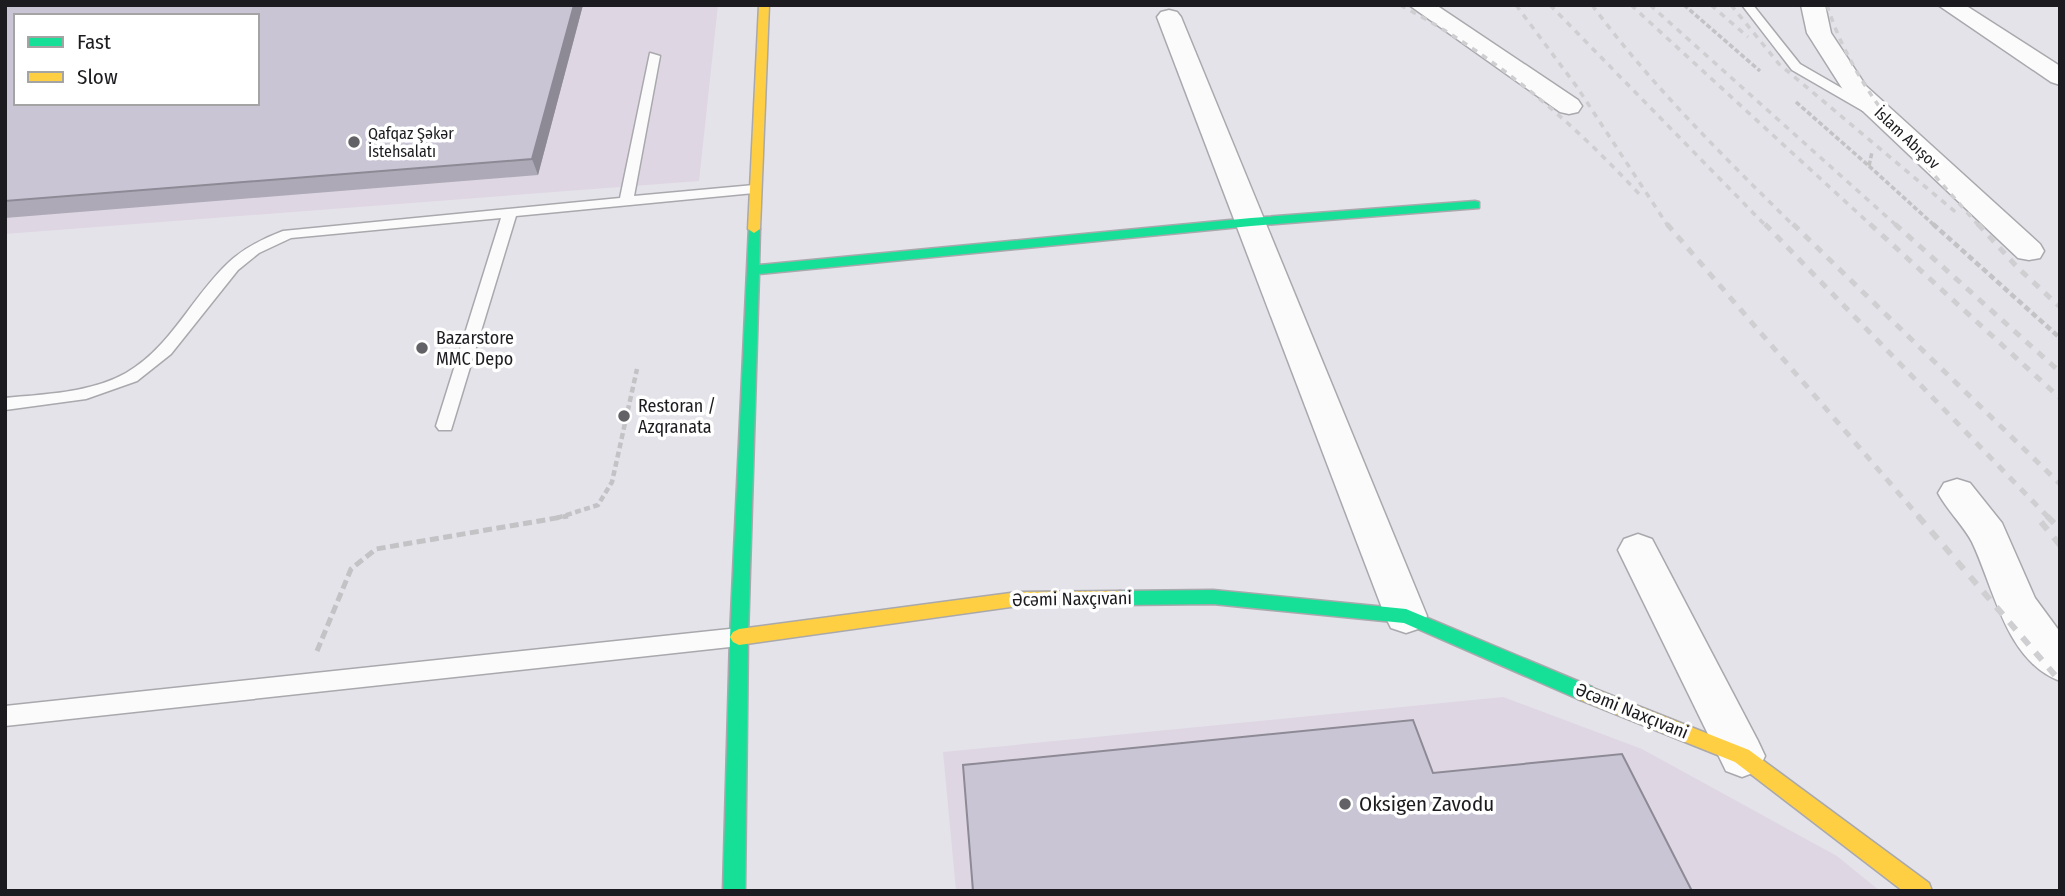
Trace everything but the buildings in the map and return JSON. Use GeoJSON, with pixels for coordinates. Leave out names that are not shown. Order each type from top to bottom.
{"type":"FeatureCollection","features":[{"type":"Feature","properties":{"kind":"street"},"geometry":{"type":"LineString","coordinates":[[734,891],[739,637],[755,270],[754,189],[764,5]]}},
{"type":"Feature","properties":{"kind":"street"},"geometry":{"type":"LineString","coordinates":[[1420,5],[1569,106]]}},
{"type":"Feature","properties":{"kind":"street","name":"İslam Abışov"},"geometry":{"type":"LineString","coordinates":[[1813,5],[1819,33],[1856,92],[2029,251]]}},
{"type":"Feature","properties":{"kind":"street"},"geometry":{"type":"LineString","coordinates":[[1949,5],[2060,77]]}},
{"type":"Feature","properties":{"kind":"street"},"geometry":{"type":"LineString","coordinates":[[1169,18],[1406,616]]}},
{"type":"Feature","properties":{"kind":"street"},"geometry":{"type":"LineString","coordinates":[[755,270],[1251,222],[1475,205]]}},
{"type":"Feature","properties":{"kind":"street"},"geometry":{"type":"LineString","coordinates":[[1957,493],[1988,534],[2018,606],[2036,636],[2060,662]]}},
{"type":"Feature","properties":{"kind":"street","name":"Əcəmi Naxçıvani"},"geometry":{"type":"LineString","coordinates":[[1639,550],[1742,756]]}},
{"type":"Feature","properties":{"kind":"street","name":"Əcəmi Naxçıvani"},"geometry":{"type":"LineString","coordinates":[[739,637],[1018,599],[1213,597],[1406,616],[1621,708],[1742,756],[1921,891]]}},
{"type":"Feature","properties":{"kind":"lane"},"geometry":{"type":"LineString","coordinates":[[1747,5],[1796,67],[1885,118]]}},
{"type":"Feature","properties":{"kind":"lane"},"geometry":{"type":"LineString","coordinates":[[626,201],[654,57]]}},
{"type":"Feature","properties":{"kind":"lane"},"geometry":{"type":"LineString","coordinates":[[5,404],[76,396],[105,389],[131,377],[171,346],[233,266],[249,253],[277,238],[307,231],[754,189]]}},
{"type":"Feature","properties":{"kind":"lane"},"geometry":{"type":"LineString","coordinates":[[445,426],[510,212]]}},
{"type":"Feature","properties":{"kind":"lane"},"geometry":{"type":"LineString","coordinates":[[5,716],[739,637]]}},
{"type":"Feature","properties":{"kind":"path"},"geometry":{"type":"LineString","coordinates":[[1869,166],[2060,338]]}},
{"type":"Feature","properties":{"kind":"path"},"geometry":{"type":"LineString","coordinates":[[304,684],[351,569],[376,549],[573,515],[598,505],[612,482],[637,369]]}},
{"type":"Feature","properties":{"kind":"shaded area","name":"Qafqaz Şəkər İstehsalatı"},"geometry":{"type":"Polygon","coordinates":[[[5,5],[718,5],[699,181],[5,234],[5,5]]]}},
{"type":"Feature","properties":{"kind":"shaded area","name":"Oksigen Zavodu"},"geometry":{"type":"Polygon","coordinates":[[[1503,697],[1642,749],[1837,856],[1880,891],[956,891],[943,752],[1503,697]]]}},
{"type":"Feature","properties":{"kind":"railway"},"geometry":{"type":"LineString","coordinates":[[1400,5],[1467,45],[1529,90],[1586,141],[1641,196]]}},
{"type":"Feature","properties":{"kind":"railway"},"geometry":{"type":"LineString","coordinates":[[1516,5],[1577,87],[1668,226]]}},
{"type":"Feature","properties":{"kind":"railway"},"geometry":{"type":"LineString","coordinates":[[1550,5],[1766,226]]}},
{"type":"Feature","properties":{"kind":"railway"},"geometry":{"type":"LineString","coordinates":[[1592,5],[1664,92],[1794,226]]}},
{"type":"Feature","properties":{"kind":"railway"},"geometry":{"type":"LineString","coordinates":[[1631,5],[1872,226]]}},
{"type":"Feature","properties":{"kind":"railway"},"geometry":{"type":"LineString","coordinates":[[1650,5],[1897,226]]}},
{"type":"Feature","properties":{"kind":"railway"},"geometry":{"type":"LineString","coordinates":[[1711,5],[1748,37]]}},
{"type":"Feature","properties":{"kind":"railway"},"geometry":{"type":"LineString","coordinates":[[1731,5],[1779,64],[1959,215]]}},
{"type":"Feature","properties":{"kind":"railway"},"geometry":{"type":"LineString","coordinates":[[1827,5],[1854,67],[1891,123],[1979,226]]}},
{"type":"Feature","properties":{"kind":"railway"},"geometry":{"type":"LineString","coordinates":[[1667,224],[1920,518]]}},
{"type":"Feature","properties":{"kind":"railway"},"geometry":{"type":"LineString","coordinates":[[1765,224],[2049,518]]}},
{"type":"Feature","properties":{"kind":"railway"},"geometry":{"type":"LineString","coordinates":[[1793,224],[2060,484]]}},
{"type":"Feature","properties":{"kind":"railway"},"geometry":{"type":"LineString","coordinates":[[1870,224],[2060,398]]}},
{"type":"Feature","properties":{"kind":"railway"},"geometry":{"type":"LineString","coordinates":[[1895,224],[2060,372]]}},
{"type":"Feature","properties":{"kind":"railway"},"geometry":{"type":"LineString","coordinates":[[1978,224],[2017,267],[2060,307]]}},
{"type":"Feature","properties":{"kind":"railway"},"geometry":{"type":"LineString","coordinates":[[1918,516],[2060,681]]}},
{"type":"Feature","properties":{"kind":"railway"},"geometry":{"type":"LineString","coordinates":[[2049,518],[2060,529]]}},
{"type":"Feature","properties":{"kind":"railway"},"geometry":{"type":"LineString","coordinates":[[2041,522],[2060,545]]}},
{"type":"Feature","properties":{"kind":"traffic: fast"},"geometry":{"type":"LineString","coordinates":[[755,270],[1251,222],[1475,205]]}},
{"type":"Feature","properties":{"kind":"traffic: fast"},"geometry":{"type":"LineString","coordinates":[[734,891],[739,637],[754,229]]}},
{"type":"Feature","properties":{"kind":"traffic: fast"},"geometry":{"type":"LineString","coordinates":[[1120,598],[1213,597],[1406,616],[1585,693]]}},
{"type":"Feature","properties":{"kind":"traffic: slow"},"geometry":{"type":"LineString","coordinates":[[754,229],[764,5]]}},
{"type":"Feature","properties":{"kind":"traffic: slow"},"geometry":{"type":"LineString","coordinates":[[739,637],[1018,599],[1120,598]]}},
{"type":"Feature","properties":{"kind":"traffic: slow"},"geometry":{"type":"LineString","coordinates":[[1585,693],[1742,756],[1921,891]]}},
{"type":"Feature","properties":{"kind":"place","name":"Qafqaz Şəkər İstehsalatı"},"geometry":{"type":"Point","coordinates":[354,142]}},
{"type":"Feature","properties":{"kind":"place","name":"Bazarstore MMC Depo"},"geometry":{"type":"Point","coordinates":[422,348]}},
{"type":"Feature","properties":{"kind":"place","name":"Restoran / Azqranata"},"geometry":{"type":"Point","coordinates":[624,416]}},
{"type":"Feature","properties":{"kind":"place","name":"Oksigen Zavodu"},"geometry":{"type":"Point","coordinates":[1345,804]}}]}
